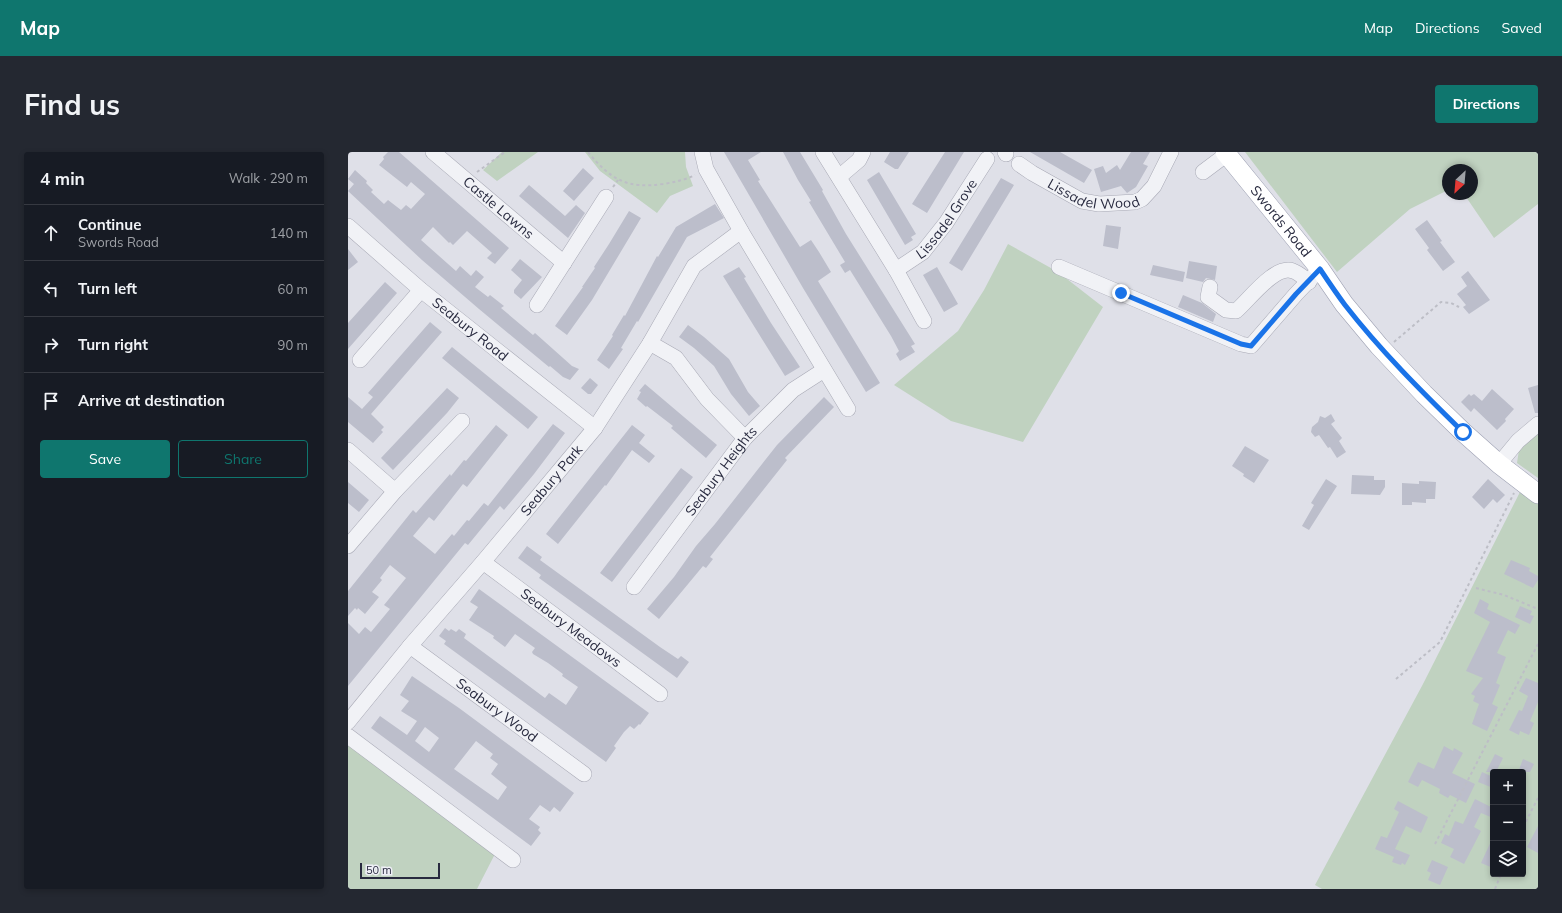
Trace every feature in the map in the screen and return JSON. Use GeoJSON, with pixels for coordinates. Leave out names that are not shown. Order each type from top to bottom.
{"type":"FeatureCollection","features":[{"type":"Feature","properties":{"kind":"main road","name":"Swords Road"},"geometry":{"type":"LineString","coordinates":[[1226,153],[1315,276],[1344,304],[1379,346],[1424,394],[1499,464],[1538,494]]}},
{"type":"Feature","properties":{"kind":"street","name":"Castle Lawns"},"geometry":{"type":"LineString","coordinates":[[433,152],[564,263]]}},
{"type":"Feature","properties":{"kind":"street"},"geometry":{"type":"LineString","coordinates":[[702,152],[706,169],[741,231],[848,408]]}},
{"type":"Feature","properties":{"kind":"street"},"geometry":{"type":"LineString","coordinates":[[824,152],[896,270],[924,321]]}},
{"type":"Feature","properties":{"kind":"street"},"geometry":{"type":"LineString","coordinates":[[839,177],[859,160],[863,152]]}},
{"type":"Feature","properties":{"kind":"street","name":"Lissadel Wood"},"geometry":{"type":"LineString","coordinates":[[1019,164],[1082,201],[1099,204],[1135,202],[1142,199],[1154,186],[1171,152]]}},
{"type":"Feature","properties":{"kind":"street"},"geometry":{"type":"LineString","coordinates":[[1203,172],[1226,153]]}},
{"type":"Feature","properties":{"kind":"street","name":"Lissadel Grove"},"geometry":{"type":"LineString","coordinates":[[896,270],[923,252],[946,223],[987,159]]}},
{"type":"Feature","properties":{"kind":"street"},"geometry":{"type":"LineString","coordinates":[[537,305],[606,197]]}},
{"type":"Feature","properties":{"kind":"street","name":"Seabury Road"},"geometry":{"type":"LineString","coordinates":[[348,226],[421,290],[595,428]]}},
{"type":"Feature","properties":{"kind":"street","name":"Seabury Park"},"geometry":{"type":"LineString","coordinates":[[348,722],[410,646],[483,562],[595,428],[650,343],[694,266],[741,231]]}},
{"type":"Feature","properties":{"kind":"street"},"geometry":{"type":"LineString","coordinates":[[1059,267],[1241,344],[1251,346],[1315,276],[1286,270],[1267,280],[1236,311],[1226,310],[1208,297],[1210,287]]}},
{"type":"Feature","properties":{"kind":"street"},"geometry":{"type":"LineString","coordinates":[[360,360],[421,290]]}},
{"type":"Feature","properties":{"kind":"street"},"geometry":{"type":"LineString","coordinates":[[650,343],[676,358],[707,399],[745,438]]}},
{"type":"Feature","properties":{"kind":"street","name":"Seabury Heights"},"geometry":{"type":"LineString","coordinates":[[634,587],[745,438],[793,390],[824,370]]}},
{"type":"Feature","properties":{"kind":"street"},"geometry":{"type":"LineString","coordinates":[[348,546],[395,491],[462,420]]}},
{"type":"Feature","properties":{"kind":"street"},"geometry":{"type":"LineString","coordinates":[[1499,464],[1518,440],[1538,424]]}},
{"type":"Feature","properties":{"kind":"street"},"geometry":{"type":"LineString","coordinates":[[348,450],[395,491]]}},
{"type":"Feature","properties":{"kind":"street","name":"Seabury Meadows"},"geometry":{"type":"LineString","coordinates":[[483,562],[660,694]]}},
{"type":"Feature","properties":{"kind":"street","name":"Seabury Wood"},"geometry":{"type":"LineString","coordinates":[[410,646],[584,774]]}},
{"type":"Feature","properties":{"kind":"street"},"geometry":{"type":"LineString","coordinates":[[348,736],[513,860]]}},
{"type":"Feature","properties":{"kind":"path"},"geometry":{"type":"LineString","coordinates":[[467,182],[477,172],[505,152]]}},
{"type":"Feature","properties":{"kind":"path"},"geometry":{"type":"LineString","coordinates":[[588,152],[608,173],[618,180],[633,185],[648,186],[677,182],[689,178],[706,169]]}},
{"type":"Feature","properties":{"kind":"path"},"geometry":{"type":"LineString","coordinates":[[1390,345],[1441,302],[1451,303],[1459,307]]}},
{"type":"Feature","properties":{"kind":"path"},"geometry":{"type":"LineString","coordinates":[[1396,679],[1440,642],[1511,500],[1519,480]]}},
{"type":"Feature","properties":{"kind":"path"},"geometry":{"type":"LineString","coordinates":[[1476,588],[1504,595],[1538,609]]}},
{"type":"Feature","properties":{"kind":"path"},"geometry":{"type":"LineString","coordinates":[[1435,844],[1538,644]]}},
{"type":"Feature","properties":{"kind":"path"},"geometry":{"type":"LineString","coordinates":[[1526,821],[1538,798]]}},
{"type":"Feature","properties":{"kind":"path"},"geometry":{"type":"LineString","coordinates":[[1495,889],[1500,877]]}},
{"type":"Feature","properties":{"kind":"green space"},"geometry":{"type":"Polygon","coordinates":[[[502,152],[538,152],[497,181],[483,170],[502,152]]]}},
{"type":"Feature","properties":{"kind":"green space"},"geometry":{"type":"Polygon","coordinates":[[[585,152],[685,152],[686,167],[693,186],[670,196],[657,213],[600,171],[585,152]]]}},
{"type":"Feature","properties":{"kind":"green space"},"geometry":{"type":"Polygon","coordinates":[[[1245,152],[1538,152],[1538,204],[1494,238],[1468,200],[1478,200],[1478,164],[1442,164],[1442,193],[1410,209],[1337,272],[1245,152]]]}},
{"type":"Feature","properties":{"kind":"green space"},"geometry":{"type":"Polygon","coordinates":[[[1008,244],[1058,272],[1103,307],[1023,442],[951,421],[894,385],[958,331],[984,290],[1008,244]]]}},
{"type":"Feature","properties":{"kind":"green space"},"geometry":{"type":"Polygon","coordinates":[[[1538,430],[1538,478],[1517,463],[1519,450],[1538,430]]]}},
{"type":"Feature","properties":{"kind":"green space"},"geometry":{"type":"Polygon","coordinates":[[[1520,492],[1538,504],[1538,889],[1322,889],[1315,885],[1423,684],[1520,492]]]}},
{"type":"Feature","properties":{"kind":"green space"},"geometry":{"type":"Polygon","coordinates":[[[348,741],[496,852],[477,889],[348,889],[348,741]]]}},
{"type":"Feature","properties":{"kind":"building"},"geometry":{"type":"Polygon","coordinates":[[[388,152],[399,152],[509,248],[495,264],[487,258],[492,253],[467,231],[453,245],[433,227],[421,240],[456,271],[460,266],[471,276],[476,270],[484,277],[475,287],[488,297],[490,295],[504,306],[501,308],[533,335],[535,333],[572,366],[579,369],[570,380],[563,377],[550,366],[549,367],[479,309],[422,260],[348,191],[354,184],[348,179],[355,170],[367,181],[366,183],[373,190],[371,192],[384,204],[388,200],[401,210],[406,205],[411,209],[425,194],[411,182],[407,187],[379,165],[384,159],[383,157],[388,152]]]}},
{"type":"Feature","properties":{"kind":"building"},"geometry":{"type":"Polygon","coordinates":[[[724,152],[761,152],[748,160],[760,180],[758,181],[800,247],[811,240],[819,252],[831,272],[818,281],[880,383],[866,392],[803,288],[724,152]]]}},
{"type":"Feature","properties":{"kind":"building"},"geometry":{"type":"Polygon","coordinates":[[[783,152],[800,152],[823,190],[822,191],[846,234],[915,344],[911,346],[915,352],[900,361],[896,354],[899,351],[891,336],[850,270],[845,273],[840,265],[845,262],[809,202],[811,201],[783,152]]]}},
{"type":"Feature","properties":{"kind":"building"},"geometry":{"type":"Polygon","coordinates":[[[890,152],[909,152],[898,169],[895,169],[884,162],[890,152]]]}},
{"type":"Feature","properties":{"kind":"building"},"geometry":{"type":"Polygon","coordinates":[[[945,152],[964,152],[927,213],[912,204],[945,152]]]}},
{"type":"Feature","properties":{"kind":"building"},"geometry":{"type":"Polygon","coordinates":[[[1030,152],[1060,152],[1092,170],[1084,183],[1030,152]]]}},
{"type":"Feature","properties":{"kind":"building"},"geometry":{"type":"Polygon","coordinates":[[[1131,152],[1150,152],[1143,164],[1148,166],[1136,187],[1127,193],[1121,186],[1101,192],[1094,169],[1103,166],[1106,173],[1117,165],[1120,170],[1131,152]]]}},
{"type":"Feature","properties":{"kind":"building"},"geometry":{"type":"Polygon","coordinates":[[[583,168],[594,178],[574,201],[563,191],[583,168]]]}},
{"type":"Feature","properties":{"kind":"building"},"geometry":{"type":"Polygon","coordinates":[[[879,172],[916,234],[911,237],[913,240],[905,245],[867,180],[879,172]]]}},
{"type":"Feature","properties":{"kind":"building"},"geometry":{"type":"Polygon","coordinates":[[[1001,178],[1014,185],[962,271],[949,263],[1001,178]]]}},
{"type":"Feature","properties":{"kind":"building"},"geometry":{"type":"Polygon","coordinates":[[[529,185],[565,216],[576,205],[585,213],[568,238],[519,196],[529,185]]]}},
{"type":"Feature","properties":{"kind":"building"},"geometry":{"type":"Polygon","coordinates":[[[715,204],[724,218],[687,237],[638,322],[637,321],[621,348],[623,349],[609,369],[597,360],[613,336],[612,335],[624,315],[625,316],[657,256],[658,257],[676,227],[715,204]]]}},
{"type":"Feature","properties":{"kind":"building"},"geometry":{"type":"Polygon","coordinates":[[[629,211],[641,218],[592,300],[567,335],[555,326],[583,287],[629,211]]]}},
{"type":"Feature","properties":{"kind":"building"},"geometry":{"type":"Polygon","coordinates":[[[1427,220],[1442,241],[1440,242],[1455,262],[1443,271],[1427,250],[1429,248],[1415,229],[1427,220]]]}},
{"type":"Feature","properties":{"kind":"building"},"geometry":{"type":"Polygon","coordinates":[[[1106,225],[1121,227],[1118,249],[1103,246],[1106,225]]]}},
{"type":"Feature","properties":{"kind":"building"},"geometry":{"type":"Polygon","coordinates":[[[348,249],[358,262],[348,270],[348,249]]]}},
{"type":"Feature","properties":{"kind":"building"},"geometry":{"type":"Polygon","coordinates":[[[520,259],[542,277],[521,299],[514,293],[514,290],[522,280],[511,270],[520,259]]]}},
{"type":"Feature","properties":{"kind":"building"},"geometry":{"type":"Polygon","coordinates":[[[1189,261],[1217,266],[1215,280],[1206,278],[1203,282],[1186,278],[1189,261]]]}},
{"type":"Feature","properties":{"kind":"building"},"geometry":{"type":"Polygon","coordinates":[[[1153,265],[1185,272],[1183,282],[1150,275],[1153,265]]]}},
{"type":"Feature","properties":{"kind":"building"},"geometry":{"type":"Polygon","coordinates":[[[739,267],[771,323],[800,367],[785,376],[723,276],[739,267]]]}},
{"type":"Feature","properties":{"kind":"building"},"geometry":{"type":"Polygon","coordinates":[[[937,267],[958,304],[944,312],[923,275],[937,267]]]}},
{"type":"Feature","properties":{"kind":"building"},"geometry":{"type":"Polygon","coordinates":[[[1468,271],[1490,300],[1469,314],[1463,307],[1466,305],[1457,294],[1467,286],[1461,277],[1468,271]]]}},
{"type":"Feature","properties":{"kind":"building"},"geometry":{"type":"Polygon","coordinates":[[[385,282],[397,293],[348,349],[348,323],[385,282]]]}},
{"type":"Feature","properties":{"kind":"building"},"geometry":{"type":"Polygon","coordinates":[[[1183,295],[1202,303],[1216,314],[1213,322],[1178,307],[1183,295]]]}},
{"type":"Feature","properties":{"kind":"building"},"geometry":{"type":"Polygon","coordinates":[[[430,322],[442,332],[371,414],[384,427],[381,430],[383,432],[373,443],[348,422],[348,397],[362,409],[373,397],[368,393],[430,322]]]}},
{"type":"Feature","properties":{"kind":"building"},"geometry":{"type":"Polygon","coordinates":[[[688,325],[729,359],[748,392],[760,406],[749,416],[731,394],[714,366],[679,337],[688,325]]]}},
{"type":"Feature","properties":{"kind":"building"},"geometry":{"type":"Polygon","coordinates":[[[452,347],[538,417],[528,429],[442,358],[452,347]]]}},
{"type":"Feature","properties":{"kind":"building"},"geometry":{"type":"Polygon","coordinates":[[[590,378],[598,385],[591,394],[588,394],[581,388],[590,378]]]}},
{"type":"Feature","properties":{"kind":"building"},"geometry":{"type":"Polygon","coordinates":[[[645,384],[717,445],[706,458],[671,428],[673,426],[637,399],[641,392],[639,391],[645,384]]]}},
{"type":"Feature","properties":{"kind":"building"},"geometry":{"type":"Polygon","coordinates":[[[1538,385],[1538,413],[1535,413],[1528,388],[1538,385]]]}},
{"type":"Feature","properties":{"kind":"building"},"geometry":{"type":"Polygon","coordinates":[[[447,388],[459,398],[447,413],[393,470],[381,458],[447,388]]]}},
{"type":"Feature","properties":{"kind":"building"},"geometry":{"type":"Polygon","coordinates":[[[1492,389],[1514,409],[1505,419],[1506,421],[1497,430],[1474,408],[1471,412],[1461,402],[1469,394],[1471,396],[1474,394],[1482,401],[1492,389]]]}},
{"type":"Feature","properties":{"kind":"building"},"geometry":{"type":"Polygon","coordinates":[[[824,397],[834,407],[785,458],[787,460],[710,557],[713,559],[706,568],[703,566],[659,619],[647,609],[674,577],[696,546],[777,445],[824,397]]]}},
{"type":"Feature","properties":{"kind":"building"},"geometry":{"type":"Polygon","coordinates":[[[1331,414],[1335,421],[1331,424],[1342,438],[1339,441],[1346,452],[1337,458],[1330,447],[1328,448],[1319,435],[1315,437],[1311,432],[1312,427],[1318,422],[1320,416],[1325,418],[1331,414]]]}},
{"type":"Feature","properties":{"kind":"building"},"geometry":{"type":"Polygon","coordinates":[[[553,424],[565,433],[534,474],[504,510],[500,506],[468,545],[465,543],[348,686],[348,623],[359,634],[365,627],[371,632],[390,609],[384,605],[406,578],[390,565],[380,578],[382,580],[372,592],[379,597],[365,614],[358,608],[357,610],[355,608],[348,616],[348,591],[413,510],[416,513],[450,474],[451,476],[464,460],[466,461],[496,425],[508,435],[467,487],[463,484],[434,521],[429,517],[413,536],[435,554],[452,534],[454,536],[467,520],[469,521],[484,503],[488,506],[553,424]]]}},
{"type":"Feature","properties":{"kind":"building"},"geometry":{"type":"Polygon","coordinates":[[[632,425],[645,435],[639,443],[655,456],[649,463],[632,450],[606,486],[605,485],[558,544],[546,534],[632,425]]]}},
{"type":"Feature","properties":{"kind":"building"},"geometry":{"type":"Polygon","coordinates":[[[1245,446],[1269,460],[1254,483],[1232,466],[1245,446]]]}},
{"type":"Feature","properties":{"kind":"building"},"geometry":{"type":"Polygon","coordinates":[[[681,468],[693,477],[612,582],[600,573],[681,468]]]}},
{"type":"Feature","properties":{"kind":"building"},"geometry":{"type":"Polygon","coordinates":[[[1352,475],[1374,476],[1374,480],[1385,480],[1385,487],[1380,495],[1351,494],[1352,475]]]}},
{"type":"Feature","properties":{"kind":"building"},"geometry":{"type":"Polygon","coordinates":[[[1326,479],[1337,486],[1309,530],[1302,526],[1314,505],[1311,503],[1326,479]]]}},
{"type":"Feature","properties":{"kind":"building"},"geometry":{"type":"Polygon","coordinates":[[[1488,479],[1505,495],[1497,503],[1493,499],[1484,509],[1472,497],[1488,479]]]}},
{"type":"Feature","properties":{"kind":"building"},"geometry":{"type":"Polygon","coordinates":[[[1419,481],[1436,482],[1435,499],[1426,499],[1426,503],[1412,502],[1412,505],[1402,505],[1402,483],[1419,484],[1419,481]]]}},
{"type":"Feature","properties":{"kind":"building"},"geometry":{"type":"Polygon","coordinates":[[[348,482],[369,500],[359,512],[348,503],[348,482]]]}},
{"type":"Feature","properties":{"kind":"building"},"geometry":{"type":"Polygon","coordinates":[[[527,546],[542,557],[540,560],[660,647],[678,659],[681,656],[689,662],[677,678],[539,578],[541,575],[518,558],[527,546]]]}},
{"type":"Feature","properties":{"kind":"building"},"geometry":{"type":"Polygon","coordinates":[[[1511,560],[1530,568],[1529,571],[1538,576],[1538,580],[1533,588],[1504,574],[1511,560]]]}},
{"type":"Feature","properties":{"kind":"building"},"geometry":{"type":"Polygon","coordinates":[[[479,589],[649,713],[640,725],[639,724],[634,729],[630,726],[624,732],[614,746],[616,748],[606,762],[444,644],[446,641],[439,636],[445,628],[449,631],[451,629],[456,632],[459,629],[466,634],[464,638],[545,698],[549,693],[566,705],[578,687],[562,676],[563,674],[548,663],[533,654],[532,652],[535,648],[515,634],[505,647],[493,638],[494,636],[469,620],[478,607],[470,602],[479,589]]]}},
{"type":"Feature","properties":{"kind":"building"},"geometry":{"type":"Polygon","coordinates":[[[1480,599],[1489,604],[1487,609],[1520,625],[1515,634],[1508,630],[1497,653],[1506,657],[1496,683],[1500,685],[1492,704],[1498,707],[1487,731],[1472,724],[1479,704],[1473,701],[1475,696],[1471,694],[1483,678],[1466,671],[1490,622],[1474,613],[1480,599]]]}},
{"type":"Feature","properties":{"kind":"building"},"geometry":{"type":"Polygon","coordinates":[[[1520,606],[1532,611],[1530,615],[1534,616],[1530,624],[1515,617],[1520,606]]]}},
{"type":"Feature","properties":{"kind":"building"},"geometry":{"type":"Polygon","coordinates":[[[412,676],[459,708],[574,793],[560,812],[554,807],[550,812],[540,805],[529,819],[540,827],[538,830],[541,833],[531,846],[371,728],[380,716],[407,735],[417,721],[401,711],[409,701],[400,695],[412,676]],[[425,727],[415,741],[429,752],[439,738],[425,727]],[[476,741],[454,769],[498,800],[507,787],[491,774],[498,764],[490,758],[493,754],[476,741]]]}},
{"type":"Feature","properties":{"kind":"building"},"geometry":{"type":"Polygon","coordinates":[[[1526,678],[1538,683],[1538,702],[1530,721],[1534,723],[1529,735],[1520,731],[1519,735],[1509,730],[1519,710],[1522,711],[1528,696],[1519,691],[1526,678]]]}},
{"type":"Feature","properties":{"kind":"building"},"geometry":{"type":"Polygon","coordinates":[[[1444,746],[1453,751],[1454,748],[1463,753],[1452,773],[1475,784],[1466,803],[1450,795],[1448,798],[1439,793],[1440,789],[1422,780],[1418,787],[1408,782],[1418,762],[1434,769],[1444,746]]]}},
{"type":"Feature","properties":{"kind":"building"},"geometry":{"type":"Polygon","coordinates":[[[1495,754],[1503,758],[1498,769],[1490,769],[1490,772],[1486,772],[1495,754]]]}},
{"type":"Feature","properties":{"kind":"building"},"geometry":{"type":"Polygon","coordinates":[[[1523,759],[1534,764],[1530,772],[1526,772],[1526,769],[1519,769],[1523,759]]]}},
{"type":"Feature","properties":{"kind":"building"},"geometry":{"type":"Polygon","coordinates":[[[1482,772],[1490,776],[1490,787],[1478,782],[1482,772]]]}},
{"type":"Feature","properties":{"kind":"building"},"geometry":{"type":"Polygon","coordinates":[[[1475,799],[1490,806],[1490,817],[1481,813],[1474,827],[1481,831],[1464,864],[1450,857],[1454,849],[1441,843],[1445,834],[1449,836],[1455,821],[1463,824],[1475,799]]]}},
{"type":"Feature","properties":{"kind":"building"},"geometry":{"type":"Polygon","coordinates":[[[1398,801],[1428,817],[1421,833],[1406,826],[1395,849],[1410,855],[1405,865],[1402,863],[1401,865],[1392,862],[1394,857],[1375,849],[1381,836],[1387,838],[1399,812],[1394,809],[1398,801]]]}},
{"type":"Feature","properties":{"kind":"building"},"geometry":{"type":"Polygon","coordinates":[[[1538,826],[1538,853],[1527,847],[1538,826]]]}},
{"type":"Feature","properties":{"kind":"building"},"geometry":{"type":"Polygon","coordinates":[[[1490,844],[1490,867],[1481,863],[1490,844]]]}},
{"type":"Feature","properties":{"kind":"building"},"geometry":{"type":"Polygon","coordinates":[[[1432,860],[1448,867],[1440,885],[1428,880],[1431,873],[1427,871],[1432,860]]]}},
{"type":"Feature","properties":{"kind":"route"},"geometry":{"type":"LineString","coordinates":[[1121,293],[1241,344],[1251,346],[1320,269],[1344,304],[1379,346],[1424,394],[1463,432]]}}]}
